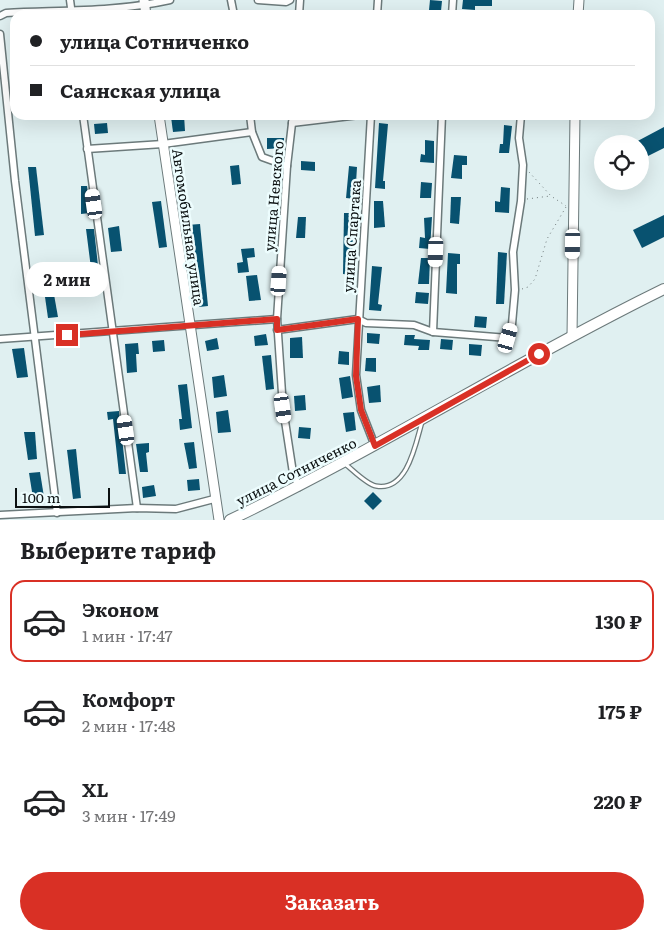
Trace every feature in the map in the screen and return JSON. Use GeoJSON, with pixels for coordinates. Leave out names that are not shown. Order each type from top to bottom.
{"type":"FeatureCollection","features":[{"type":"Feature","properties":{"kind":"main road","name":"улица Сотниченко"},"geometry":{"type":"LineString","coordinates":[[230,520],[299,487],[572,336],[664,289]]}},
{"type":"Feature","properties":{"kind":"street"},"geometry":{"type":"LineString","coordinates":[[93,10],[145,7],[170,0]]}},
{"type":"Feature","properties":{"kind":"street"},"geometry":{"type":"LineString","coordinates":[[258,0],[286,2],[290,0]]}},
{"type":"Feature","properties":{"kind":"street"},"geometry":{"type":"LineString","coordinates":[[0,34],[57,513]]}},
{"type":"Feature","properties":{"kind":"street"},"geometry":{"type":"LineString","coordinates":[[84,120],[137,508]]}},
{"type":"Feature","properties":{"kind":"street","name":"Автомобильная улица"},"geometry":{"type":"LineString","coordinates":[[160,120],[214,499],[219,520]]}},
{"type":"Feature","properties":{"kind":"street"},"geometry":{"type":"LineString","coordinates":[[251,120],[252,132],[262,156],[287,166]]}},
{"type":"Feature","properties":{"kind":"street","name":"улица Невского"},"geometry":{"type":"LineString","coordinates":[[292,120],[287,166],[277,330],[283,408],[293,473],[299,487]]}},
{"type":"Feature","properties":{"kind":"street"},"geometry":{"type":"LineString","coordinates":[[292,123],[317,120]]}},
{"type":"Feature","properties":{"kind":"street","name":"улица Спартака"},"geometry":{"type":"LineString","coordinates":[[371,120],[358,319],[357,384],[361,410],[375,446]]}},
{"type":"Feature","properties":{"kind":"street"},"geometry":{"type":"LineString","coordinates":[[433,332],[442,120]]}},
{"type":"Feature","properties":{"kind":"street"},"geometry":{"type":"LineString","coordinates":[[277,330],[358,319],[366,323],[414,325],[433,332],[508,338],[512,324],[515,290],[514,252],[521,201],[523,165],[519,138],[521,120]]}},
{"type":"Feature","properties":{"kind":"street"},"geometry":{"type":"LineString","coordinates":[[572,336],[575,120]]}},
{"type":"Feature","properties":{"kind":"street"},"geometry":{"type":"LineString","coordinates":[[87,149],[163,144],[252,132]]}},
{"type":"Feature","properties":{"kind":"street"},"geometry":{"type":"LineString","coordinates":[[0,339],[36,338],[277,319]]}},
{"type":"Feature","properties":{"kind":"street"},"geometry":{"type":"LineString","coordinates":[[0,514],[137,508],[176,509],[214,499]]}},
{"type":"Feature","properties":{"kind":"lane"},"geometry":{"type":"LineString","coordinates":[[344,463],[374,486],[385,486],[403,474],[411,461],[422,420]]}},
{"type":"Feature","properties":{"kind":"path"},"geometry":{"type":"LineString","coordinates":[[515,290],[528,287],[535,279],[547,239],[566,207],[551,196],[523,165]]}},
{"type":"Feature","properties":{"kind":"path"},"geometry":{"type":"LineString","coordinates":[[521,201],[533,197],[551,196]]}},
{"type":"Feature","properties":{"kind":"building"},"geometry":{"type":"Polygon","coordinates":[[[430,0],[442,1],[441,10],[429,10],[430,0]]]}},
{"type":"Feature","properties":{"kind":"building"},"geometry":{"type":"Polygon","coordinates":[[[463,0],[492,0],[492,6],[475,6],[475,10],[462,9],[463,0]]]}},
{"type":"Feature","properties":{"kind":"building"},"geometry":{"type":"Polygon","coordinates":[[[171,120],[184,120],[185,131],[173,132],[171,120]]]}},
{"type":"Feature","properties":{"kind":"building"},"geometry":{"type":"Polygon","coordinates":[[[107,123],[108,133],[95,134],[94,124],[107,123]]]}},
{"type":"Feature","properties":{"kind":"building"},"geometry":{"type":"Polygon","coordinates":[[[379,123],[388,124],[383,181],[385,181],[385,189],[375,188],[379,123]]]}},
{"type":"Feature","properties":{"kind":"building"},"geometry":{"type":"Polygon","coordinates":[[[504,125],[512,126],[509,153],[499,153],[500,144],[503,144],[504,125]]]}},
{"type":"Feature","properties":{"kind":"building"},"geometry":{"type":"Polygon","coordinates":[[[664,127],[664,148],[649,156],[649,135],[664,127]]]}},
{"type":"Feature","properties":{"kind":"building"},"geometry":{"type":"Polygon","coordinates":[[[267,138],[284,138],[284,148],[267,149],[267,138]]]}},
{"type":"Feature","properties":{"kind":"building"},"geometry":{"type":"Polygon","coordinates":[[[425,140],[434,141],[434,163],[420,162],[421,154],[425,155],[425,140]]]}},
{"type":"Feature","properties":{"kind":"building"},"geometry":{"type":"Polygon","coordinates":[[[454,155],[467,156],[467,165],[462,165],[462,179],[451,178],[454,155]]]}},
{"type":"Feature","properties":{"kind":"building"},"geometry":{"type":"Polygon","coordinates":[[[301,161],[315,162],[315,171],[301,170],[301,161]]]}},
{"type":"Feature","properties":{"kind":"building"},"geometry":{"type":"Polygon","coordinates":[[[239,165],[241,184],[232,185],[230,166],[239,165]]]}},
{"type":"Feature","properties":{"kind":"building"},"geometry":{"type":"Polygon","coordinates":[[[349,166],[357,167],[355,199],[346,198],[349,166]]]}},
{"type":"Feature","properties":{"kind":"building"},"geometry":{"type":"Polygon","coordinates":[[[28,167],[36,167],[44,235],[35,236],[28,167]]]}},
{"type":"Feature","properties":{"kind":"building"},"geometry":{"type":"Polygon","coordinates":[[[421,182],[432,183],[431,198],[420,198],[421,182]]]}},
{"type":"Feature","properties":{"kind":"building"},"geometry":{"type":"Polygon","coordinates":[[[81,186],[87,186],[90,213],[81,214],[81,186]]]}},
{"type":"Feature","properties":{"kind":"building"},"geometry":{"type":"Polygon","coordinates":[[[501,187],[510,188],[509,213],[495,212],[495,201],[500,202],[501,187]]]}},
{"type":"Feature","properties":{"kind":"building"},"geometry":{"type":"Polygon","coordinates":[[[451,197],[461,197],[459,224],[450,223],[451,197]]]}},
{"type":"Feature","properties":{"kind":"building"},"geometry":{"type":"Polygon","coordinates":[[[161,201],[167,247],[159,248],[152,202],[161,201]]]}},
{"type":"Feature","properties":{"kind":"building"},"geometry":{"type":"Polygon","coordinates":[[[374,201],[383,201],[385,227],[374,228],[374,201]]]}},
{"type":"Feature","properties":{"kind":"building"},"geometry":{"type":"Polygon","coordinates":[[[344,213],[354,213],[351,275],[343,274],[344,213]]]}},
{"type":"Feature","properties":{"kind":"building"},"geometry":{"type":"Polygon","coordinates":[[[664,215],[664,237],[642,248],[633,230],[664,215]]]}},
{"type":"Feature","properties":{"kind":"building"},"geometry":{"type":"Polygon","coordinates":[[[298,217],[306,217],[305,238],[296,238],[298,217]]]}},
{"type":"Feature","properties":{"kind":"building"},"geometry":{"type":"Polygon","coordinates":[[[432,217],[430,249],[419,248],[420,237],[425,238],[424,218],[432,217]]]}},
{"type":"Feature","properties":{"kind":"building"},"geometry":{"type":"Polygon","coordinates":[[[200,224],[208,306],[199,307],[187,225],[200,224]]]}},
{"type":"Feature","properties":{"kind":"building"},"geometry":{"type":"Polygon","coordinates":[[[119,226],[122,251],[111,252],[108,228],[119,226]]]}},
{"type":"Feature","properties":{"kind":"building"},"geometry":{"type":"Polygon","coordinates":[[[86,229],[94,229],[101,293],[90,294],[89,284],[93,284],[86,229]]]}},
{"type":"Feature","properties":{"kind":"building"},"geometry":{"type":"Polygon","coordinates":[[[254,248],[255,257],[247,258],[249,272],[238,273],[237,263],[243,262],[241,249],[254,248]]]}},
{"type":"Feature","properties":{"kind":"building"},"geometry":{"type":"Polygon","coordinates":[[[498,252],[507,253],[504,304],[496,304],[498,252]]]}},
{"type":"Feature","properties":{"kind":"building"},"geometry":{"type":"Polygon","coordinates":[[[448,253],[460,254],[460,264],[457,264],[457,294],[446,293],[448,253]]]}},
{"type":"Feature","properties":{"kind":"building"},"geometry":{"type":"Polygon","coordinates":[[[421,258],[430,258],[429,284],[418,284],[421,258]]]}},
{"type":"Feature","properties":{"kind":"building"},"geometry":{"type":"Polygon","coordinates":[[[372,266],[382,267],[378,304],[382,305],[381,311],[369,310],[372,266]]]}},
{"type":"Feature","properties":{"kind":"building"},"geometry":{"type":"Polygon","coordinates":[[[257,275],[261,300],[249,301],[246,276],[257,275]]]}},
{"type":"Feature","properties":{"kind":"building"},"geometry":{"type":"Polygon","coordinates":[[[53,289],[58,317],[48,318],[44,290],[53,289]]]}},
{"type":"Feature","properties":{"kind":"building"},"geometry":{"type":"Polygon","coordinates":[[[416,292],[429,293],[428,304],[415,303],[416,292]]]}},
{"type":"Feature","properties":{"kind":"building"},"geometry":{"type":"Polygon","coordinates":[[[475,316],[487,317],[486,328],[474,327],[475,316]]]}},
{"type":"Feature","properties":{"kind":"building"},"geometry":{"type":"Polygon","coordinates":[[[367,333],[380,334],[379,344],[367,343],[367,333]]]}},
{"type":"Feature","properties":{"kind":"building"},"geometry":{"type":"Polygon","coordinates":[[[266,334],[268,345],[255,346],[254,336],[266,334]]]}},
{"type":"Feature","properties":{"kind":"building"},"geometry":{"type":"Polygon","coordinates":[[[405,335],[415,335],[414,339],[430,340],[429,350],[418,350],[419,346],[404,345],[405,335]]]}},
{"type":"Feature","properties":{"kind":"building"},"geometry":{"type":"Polygon","coordinates":[[[302,337],[303,358],[290,358],[290,338],[302,337]]]}},
{"type":"Feature","properties":{"kind":"building"},"geometry":{"type":"Polygon","coordinates":[[[217,338],[219,349],[207,351],[205,341],[217,338]]]}},
{"type":"Feature","properties":{"kind":"building"},"geometry":{"type":"Polygon","coordinates":[[[441,339],[453,340],[452,350],[440,349],[441,339]]]}},
{"type":"Feature","properties":{"kind":"building"},"geometry":{"type":"Polygon","coordinates":[[[164,340],[165,351],[153,352],[152,341],[164,340]]]}},
{"type":"Feature","properties":{"kind":"building"},"geometry":{"type":"Polygon","coordinates":[[[138,343],[139,354],[136,354],[137,372],[127,373],[125,344],[138,343]]]}},
{"type":"Feature","properties":{"kind":"building"},"geometry":{"type":"Polygon","coordinates":[[[469,344],[482,345],[481,356],[469,355],[469,344]]]}},
{"type":"Feature","properties":{"kind":"building"},"geometry":{"type":"Polygon","coordinates":[[[24,348],[28,377],[17,378],[12,349],[24,348]]]}},
{"type":"Feature","properties":{"kind":"building"},"geometry":{"type":"Polygon","coordinates":[[[339,351],[349,352],[349,365],[338,364],[339,351]]]}},
{"type":"Feature","properties":{"kind":"building"},"geometry":{"type":"Polygon","coordinates":[[[271,355],[274,389],[266,390],[262,356],[271,355]]]}},
{"type":"Feature","properties":{"kind":"building"},"geometry":{"type":"Polygon","coordinates":[[[366,358],[376,358],[376,372],[365,371],[366,358]]]}},
{"type":"Feature","properties":{"kind":"building"},"geometry":{"type":"Polygon","coordinates":[[[224,375],[227,396],[214,398],[212,377],[224,375]]]}},
{"type":"Feature","properties":{"kind":"building"},"geometry":{"type":"Polygon","coordinates":[[[350,376],[353,397],[342,399],[339,378],[350,376]]]}},
{"type":"Feature","properties":{"kind":"building"},"geometry":{"type":"Polygon","coordinates":[[[187,384],[192,428],[180,430],[179,419],[182,419],[178,385],[187,384]]]}},
{"type":"Feature","properties":{"kind":"building"},"geometry":{"type":"Polygon","coordinates":[[[380,385],[381,402],[369,403],[367,387],[380,385]]]}},
{"type":"Feature","properties":{"kind":"building"},"geometry":{"type":"Polygon","coordinates":[[[305,395],[306,410],[295,411],[294,396],[305,395]]]}},
{"type":"Feature","properties":{"kind":"building"},"geometry":{"type":"Polygon","coordinates":[[[228,410],[231,432],[218,433],[216,412],[228,410]]]}},
{"type":"Feature","properties":{"kind":"building"},"geometry":{"type":"Polygon","coordinates":[[[119,411],[126,474],[119,474],[113,419],[108,420],[107,412],[119,411]]]}},
{"type":"Feature","properties":{"kind":"building"},"geometry":{"type":"Polygon","coordinates":[[[354,412],[356,430],[346,432],[343,413],[354,412]]]}},
{"type":"Feature","properties":{"kind":"building"},"geometry":{"type":"Polygon","coordinates":[[[299,427],[311,428],[310,439],[298,438],[299,427]]]}},
{"type":"Feature","properties":{"kind":"building"},"geometry":{"type":"Polygon","coordinates":[[[24,432],[35,432],[37,459],[28,460],[24,432]]]}},
{"type":"Feature","properties":{"kind":"building"},"geometry":{"type":"Polygon","coordinates":[[[194,442],[197,468],[189,469],[184,443],[194,442]]]}},
{"type":"Feature","properties":{"kind":"building"},"geometry":{"type":"Polygon","coordinates":[[[149,443],[149,452],[146,453],[148,472],[140,472],[136,444],[149,443]]]}},
{"type":"Feature","properties":{"kind":"building"},"geometry":{"type":"Polygon","coordinates":[[[76,449],[81,498],[73,499],[67,450],[76,449]]]}},
{"type":"Feature","properties":{"kind":"building"},"geometry":{"type":"Polygon","coordinates":[[[40,472],[44,497],[33,498],[29,473],[40,472]]]}},
{"type":"Feature","properties":{"kind":"building"},"geometry":{"type":"Polygon","coordinates":[[[199,479],[200,490],[188,491],[187,480],[199,479]]]}},
{"type":"Feature","properties":{"kind":"building"},"geometry":{"type":"Polygon","coordinates":[[[154,485],[156,496],[143,498],[142,487],[154,485]]]}},
{"type":"Feature","properties":{"kind":"building"},"geometry":{"type":"Polygon","coordinates":[[[373,492],[382,501],[373,510],[364,501],[373,492]]]}},
{"type":"Feature","properties":{"kind":"route"},"geometry":{"type":"LineString","coordinates":[[67,335],[277,319],[277,330],[358,319],[356,376],[361,410],[375,446],[539,354]]}}]}
